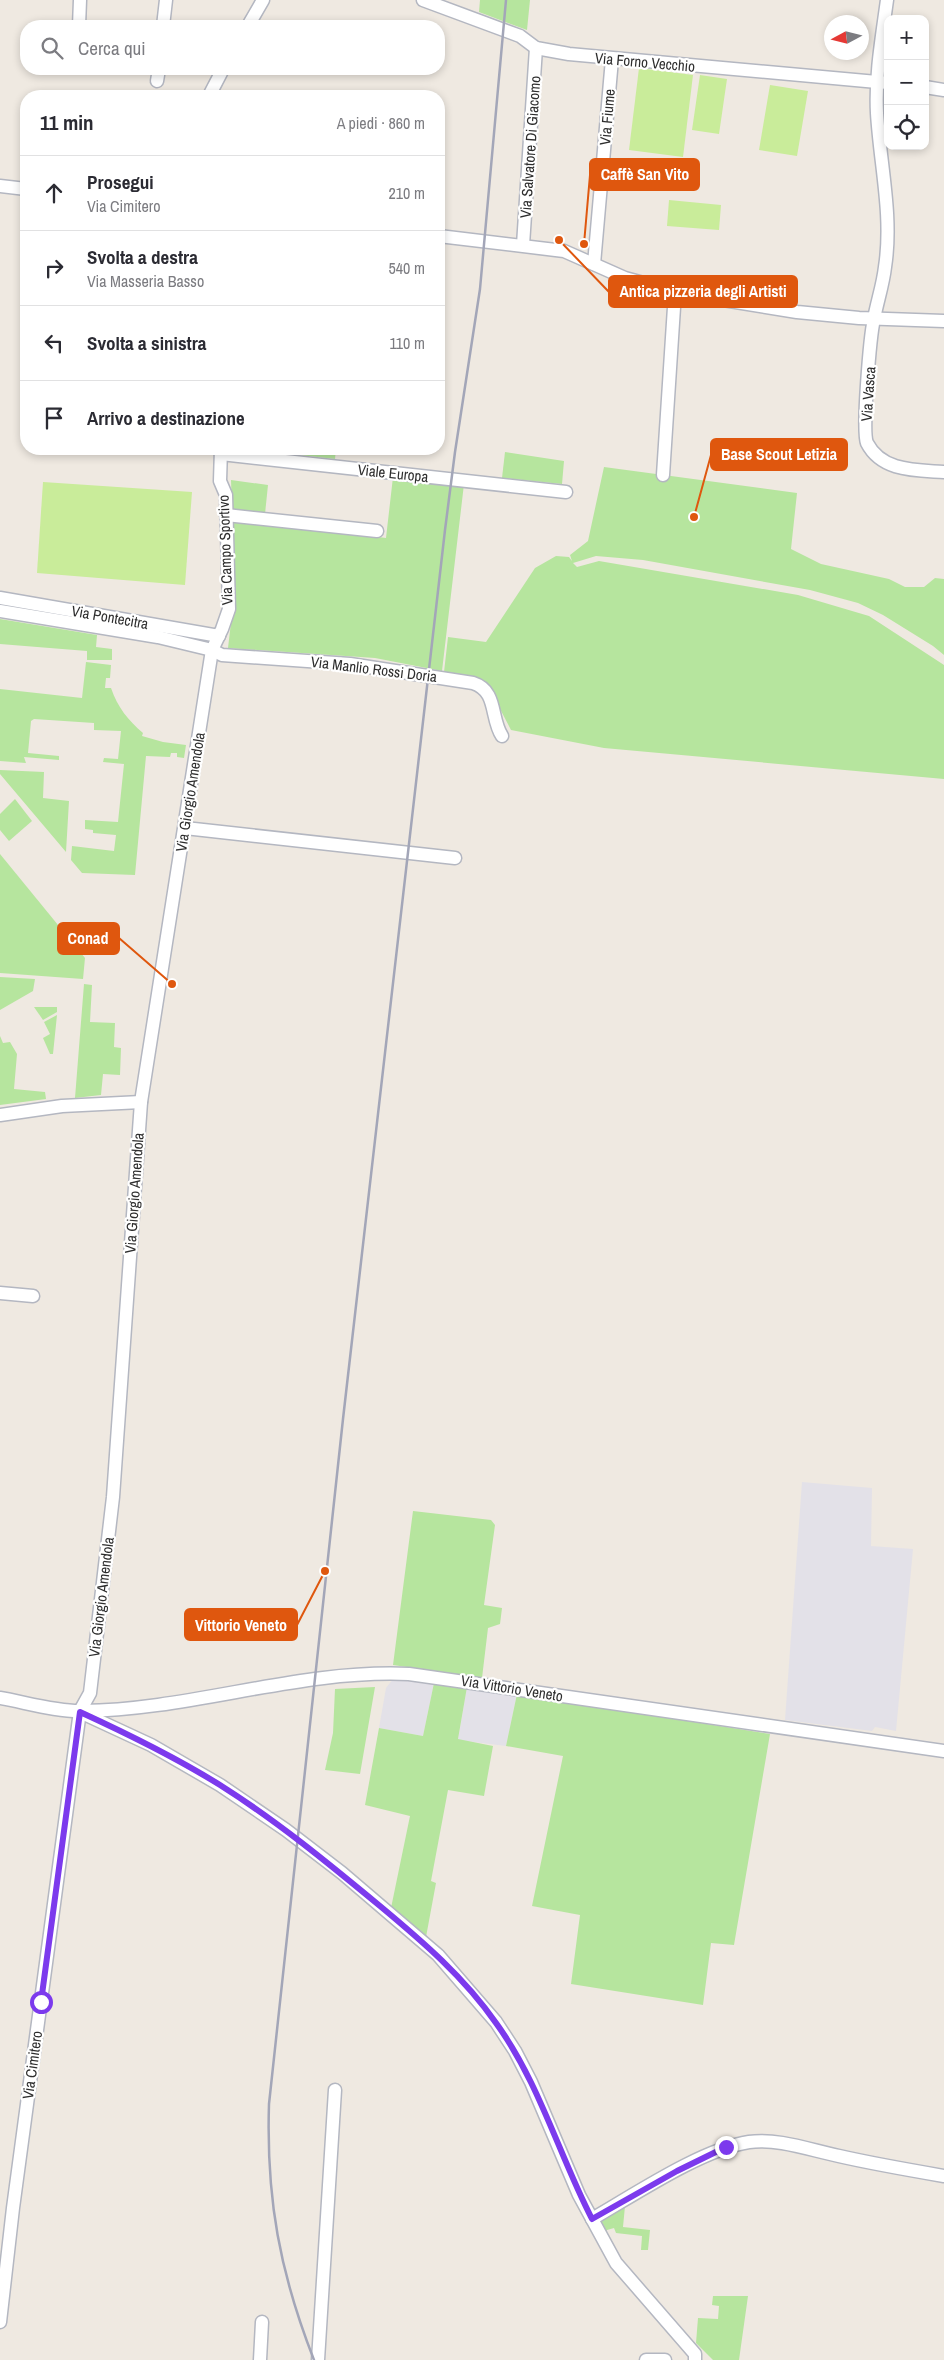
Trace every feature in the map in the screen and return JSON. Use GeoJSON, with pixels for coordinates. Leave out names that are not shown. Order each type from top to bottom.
{"type":"FeatureCollection","features":[{"type":"Feature","properties":{"kind":"street"},"geometry":{"type":"LineString","coordinates":[[78,20],[80,0]]}},
{"type":"Feature","properties":{"kind":"street"},"geometry":{"type":"LineString","coordinates":[[164,20],[166,0]]}},
{"type":"Feature","properties":{"kind":"street"},"geometry":{"type":"LineString","coordinates":[[251,20],[263,0]]}},
{"type":"Feature","properties":{"kind":"street","name":"Via Forno Vecchio"},"geometry":{"type":"LineString","coordinates":[[423,0],[520,36],[536,48],[612,59],[882,82]]}},
{"type":"Feature","properties":{"kind":"street","name":"Via Vasca"},"geometry":{"type":"LineString","coordinates":[[886,0],[882,82],[877,113],[888,228],[886,266],[874,318],[864,424],[867,442],[878,458],[900,469],[944,472]]}},
{"type":"Feature","properties":{"kind":"street","name":"Via Salvatore Di Giacomo"},"geometry":{"type":"LineString","coordinates":[[523,245],[536,48]]}},
{"type":"Feature","properties":{"kind":"street","name":"Via Fiume"},"geometry":{"type":"LineString","coordinates":[[594,264],[612,59]]}},
{"type":"Feature","properties":{"kind":"street"},"geometry":{"type":"LineString","coordinates":[[213,90],[220,75]]}},
{"type":"Feature","properties":{"kind":"street"},"geometry":{"type":"LineString","coordinates":[[929,88],[944,90]]}},
{"type":"Feature","properties":{"kind":"street"},"geometry":{"type":"LineString","coordinates":[[0,186],[20,188]]}},
{"type":"Feature","properties":{"kind":"street"},"geometry":{"type":"LineString","coordinates":[[445,237],[564,251],[625,278],[675,292],[798,312],[944,321]]}},
{"type":"Feature","properties":{"kind":"street"},"geometry":{"type":"LineString","coordinates":[[663,475],[675,292]]}},
{"type":"Feature","properties":{"kind":"street","name":"Via Campo Sportivo"},"geometry":{"type":"LineString","coordinates":[[212,650],[228,609],[226,495],[220,481],[221,455]]}},
{"type":"Feature","properties":{"kind":"street","name":"Viale Europa"},"geometry":{"type":"LineString","coordinates":[[247,455],[566,492]]}},
{"type":"Feature","properties":{"kind":"street"},"geometry":{"type":"LineString","coordinates":[[226,515],[377,531]]}},
{"type":"Feature","properties":{"kind":"street","name":"Via Pontecitra"},"geometry":{"type":"LineString","coordinates":[[0,598],[219,636]]}},
{"type":"Feature","properties":{"kind":"street","name":"Via Pontecitra"},"geometry":{"type":"LineString","coordinates":[[0,611],[158,637],[212,650]]}},
{"type":"Feature","properties":{"kind":"street"},"geometry":{"type":"LineString","coordinates":[[190,644],[204,660],[208,676]]}},
{"type":"Feature","properties":{"kind":"street","name":"Via Giorgio Amendola"},"geometry":{"type":"LineString","coordinates":[[80,1712],[90,1693],[113,1497],[140,1102],[212,650]]}},
{"type":"Feature","properties":{"kind":"street","name":"Via Manlio Rossi Doria"},"geometry":{"type":"LineString","coordinates":[[212,650],[222,655],[350,664],[473,683],[486,690],[490,697],[496,725],[502,736]]}},
{"type":"Feature","properties":{"kind":"street"},"geometry":{"type":"LineString","coordinates":[[185,828],[455,858]]}},
{"type":"Feature","properties":{"kind":"street"},"geometry":{"type":"LineString","coordinates":[[0,1114],[62,1106],[140,1102]]}},
{"type":"Feature","properties":{"kind":"street"},"geometry":{"type":"LineString","coordinates":[[0,1293],[33,1296]]}},
{"type":"Feature","properties":{"kind":"street","name":"Via Vittorio Veneto"},"geometry":{"type":"LineString","coordinates":[[80,1712],[206,1698],[352,1674],[385,1673],[436,1676],[944,1751]]}},
{"type":"Feature","properties":{"kind":"street"},"geometry":{"type":"LineString","coordinates":[[0,1698],[80,1712],[150,1745],[234,1795],[286,1830],[342,1873],[438,1954],[496,2022],[515,2051],[531,2082],[579,2196],[616,2263],[695,2354],[695,2360]]}},
{"type":"Feature","properties":{"kind":"street","name":"Via Cimitero"},"geometry":{"type":"LineString","coordinates":[[0,2322],[12,2208],[80,1712]]}},
{"type":"Feature","properties":{"kind":"street"},"geometry":{"type":"LineString","coordinates":[[318,2360],[336,2090]]}},
{"type":"Feature","properties":{"kind":"street"},"geometry":{"type":"LineString","coordinates":[[592,2219],[677,2171],[726,2147],[750,2142],[772,2142],[877,2165],[944,2176]]}},
{"type":"Feature","properties":{"kind":"street"},"geometry":{"type":"LineString","coordinates":[[260,2360],[262,2322]]}},
{"type":"Feature","properties":{"kind":"street"},"geometry":{"type":"LineString","coordinates":[[646,2360],[665,2360]]}},
{"type":"Feature","properties":{"kind":"shaded area"},"geometry":{"type":"Polygon","coordinates":[[[802,1482],[872,1488],[871,1546],[913,1549],[896,1731],[875,1727],[872,1731],[785,1720],[802,1482]]]}},
{"type":"Feature","properties":{"kind":"shaded area"},"geometry":{"type":"Polygon","coordinates":[[[393,1679],[434,1683],[423,1736],[379,1728],[386,1688],[393,1679]]]}},
{"type":"Feature","properties":{"kind":"shaded area"},"geometry":{"type":"Polygon","coordinates":[[[467,1687],[517,1694],[506,1746],[458,1740],[467,1687]]]}},
{"type":"Feature","properties":{"kind":"green space"},"geometry":{"type":"Polygon","coordinates":[[[480,0],[530,0],[527,30],[479,12],[480,0]]]}},
{"type":"Feature","properties":{"kind":"green space"},"geometry":{"type":"Polygon","coordinates":[[[639,68],[693,75],[683,157],[629,150],[639,68]]]}},
{"type":"Feature","properties":{"kind":"green space"},"geometry":{"type":"Polygon","coordinates":[[[700,75],[727,79],[719,134],[692,130],[700,75]]]}},
{"type":"Feature","properties":{"kind":"green space"},"geometry":{"type":"Polygon","coordinates":[[[770,85],[808,91],[797,156],[759,150],[770,85]]]}},
{"type":"Feature","properties":{"kind":"green space"},"geometry":{"type":"Polygon","coordinates":[[[669,200],[721,205],[719,230],[667,226],[669,200]]]}},
{"type":"Feature","properties":{"kind":"green space"},"geometry":{"type":"Polygon","coordinates":[[[505,452],[564,461],[562,484],[502,478],[505,452]]]}},
{"type":"Feature","properties":{"kind":"green space"},"geometry":{"type":"Polygon","coordinates":[[[300,455],[335,455],[335,459],[300,455]]]}},
{"type":"Feature","properties":{"kind":"green space"},"geometry":{"type":"Polygon","coordinates":[[[604,467],[797,493],[791,549],[821,564],[889,579],[905,587],[924,587],[935,578],[944,579],[944,655],[883,615],[858,603],[810,590],[643,560],[596,556],[573,563],[577,567],[599,561],[798,595],[869,616],[944,665],[944,779],[604,748],[511,730],[488,686],[444,672],[448,637],[486,642],[535,568],[556,556],[569,557],[572,561],[570,555],[588,541],[604,467]]]}},
{"type":"Feature","properties":{"kind":"green space"},"geometry":{"type":"Polygon","coordinates":[[[393,477],[464,484],[442,671],[375,658],[228,648],[234,597],[232,521],[264,522],[386,538],[393,477]]]}},
{"type":"Feature","properties":{"kind":"green space"},"geometry":{"type":"Polygon","coordinates":[[[231,480],[268,485],[265,514],[232,511],[231,480]]]}},
{"type":"Feature","properties":{"kind":"green space"},"geometry":{"type":"Polygon","coordinates":[[[43,482],[192,492],[185,585],[37,573],[43,482]]]}},
{"type":"Feature","properties":{"kind":"green space"},"geometry":{"type":"Polygon","coordinates":[[[0,619],[97,635],[96,647],[112,649],[112,660],[87,660],[87,651],[0,644],[0,619]]]}},
{"type":"Feature","properties":{"kind":"green space"},"geometry":{"type":"Polygon","coordinates":[[[86,662],[111,665],[110,678],[106,678],[105,688],[111,688],[120,708],[143,733],[142,736],[163,742],[186,745],[184,758],[177,757],[177,753],[171,753],[170,757],[146,756],[135,875],[82,873],[71,860],[72,846],[114,851],[116,835],[93,833],[93,830],[85,829],[85,820],[118,822],[124,764],[103,762],[104,758],[118,759],[121,731],[94,730],[94,723],[34,719],[31,721],[28,753],[59,756],[59,760],[24,757],[26,763],[0,761],[0,689],[82,698],[86,662]]]}},
{"type":"Feature","properties":{"kind":"green space"},"geometry":{"type":"Polygon","coordinates":[[[0,770],[44,772],[43,798],[69,801],[66,852],[0,774],[0,770]]]}},
{"type":"Feature","properties":{"kind":"green space"},"geometry":{"type":"Polygon","coordinates":[[[15,799],[32,821],[9,841],[0,830],[0,814],[15,799]]]}},
{"type":"Feature","properties":{"kind":"green space"},"geometry":{"type":"Polygon","coordinates":[[[0,854],[85,958],[83,979],[0,973],[0,854]]]}},
{"type":"Feature","properties":{"kind":"green space"},"geometry":{"type":"Polygon","coordinates":[[[0,977],[35,979],[33,991],[0,1010],[0,977]]]}},
{"type":"Feature","properties":{"kind":"green space"},"geometry":{"type":"Polygon","coordinates":[[[84,984],[92,985],[90,1022],[115,1023],[114,1047],[121,1048],[120,1075],[103,1074],[101,1095],[75,1098],[84,984]]]}},
{"type":"Feature","properties":{"kind":"green space"},"geometry":{"type":"Polygon","coordinates":[[[34,1007],[57,1007],[57,1012],[43,1020],[34,1007]]]}},
{"type":"Feature","properties":{"kind":"green space"},"geometry":{"type":"Polygon","coordinates":[[[57,1015],[53,1054],[50,1054],[43,1038],[50,1034],[44,1022],[57,1015]]]}},
{"type":"Feature","properties":{"kind":"green space"},"geometry":{"type":"Polygon","coordinates":[[[0,1036],[3,1043],[10,1042],[17,1054],[14,1089],[45,1092],[46,1099],[0,1105],[0,1036]]]}},
{"type":"Feature","properties":{"kind":"green space"},"geometry":{"type":"Polygon","coordinates":[[[413,1511],[491,1520],[495,1525],[484,1605],[502,1608],[500,1624],[488,1628],[482,1678],[393,1665],[413,1511]]]}},
{"type":"Feature","properties":{"kind":"green space"},"geometry":{"type":"Polygon","coordinates":[[[434,1683],[467,1687],[458,1739],[493,1746],[484,1796],[448,1790],[431,1881],[436,1883],[426,1937],[391,1908],[410,1816],[365,1805],[379,1728],[423,1736],[434,1683]]]}},
{"type":"Feature","properties":{"kind":"green space"},"geometry":{"type":"Polygon","coordinates":[[[375,1687],[360,1774],[325,1770],[333,1733],[335,1689],[375,1687]]]}},
{"type":"Feature","properties":{"kind":"green space"},"geometry":{"type":"Polygon","coordinates":[[[517,1694],[770,1734],[734,1945],[711,1943],[703,2005],[571,1984],[580,1915],[532,1906],[563,1756],[506,1746],[517,1694]]]}},
{"type":"Feature","properties":{"kind":"green space"},"geometry":{"type":"Polygon","coordinates":[[[625,2206],[623,2227],[650,2230],[648,2250],[641,2250],[642,2236],[616,2233],[614,2228],[607,2230],[605,2234],[599,2221],[625,2206]]]}},
{"type":"Feature","properties":{"kind":"green space"},"geometry":{"type":"Polygon","coordinates":[[[713,2296],[748,2296],[739,2360],[713,2360],[696,2343],[698,2318],[718,2319],[719,2306],[712,2305],[713,2296]]]}},
{"type":"Feature","properties":{"kind":"railway"},"geometry":{"type":"LineString","coordinates":[[314,2360],[292,2297],[278,2235],[270,2172],[269,2104],[343,1419],[445,530],[480,289],[506,0]]}},
{"type":"Feature","properties":{"kind":"place","name":"Antica pizzeria degli Artisti"},"geometry":{"type":"Point","coordinates":[559,240]}},
{"type":"Feature","properties":{"kind":"place","name":"Caffè San Vito"},"geometry":{"type":"Point","coordinates":[584,244]}},
{"type":"Feature","properties":{"kind":"place","name":"Base Scout Letizia"},"geometry":{"type":"Point","coordinates":[694,517]}},
{"type":"Feature","properties":{"kind":"place","name":"Conad"},"geometry":{"type":"Point","coordinates":[172,984]}},
{"type":"Feature","properties":{"kind":"place","name":"Vittorio Veneto"},"geometry":{"type":"Point","coordinates":[325,1571]}},
{"type":"Feature","properties":{"kind":"route"},"geometry":{"type":"LineString","coordinates":[[41,2002],[80,1712],[150,1745],[220,1785],[286,1830],[342,1873],[438,1954],[496,2022],[515,2051],[531,2082],[579,2196],[592,2219],[677,2171],[726,2147]]}}]}
